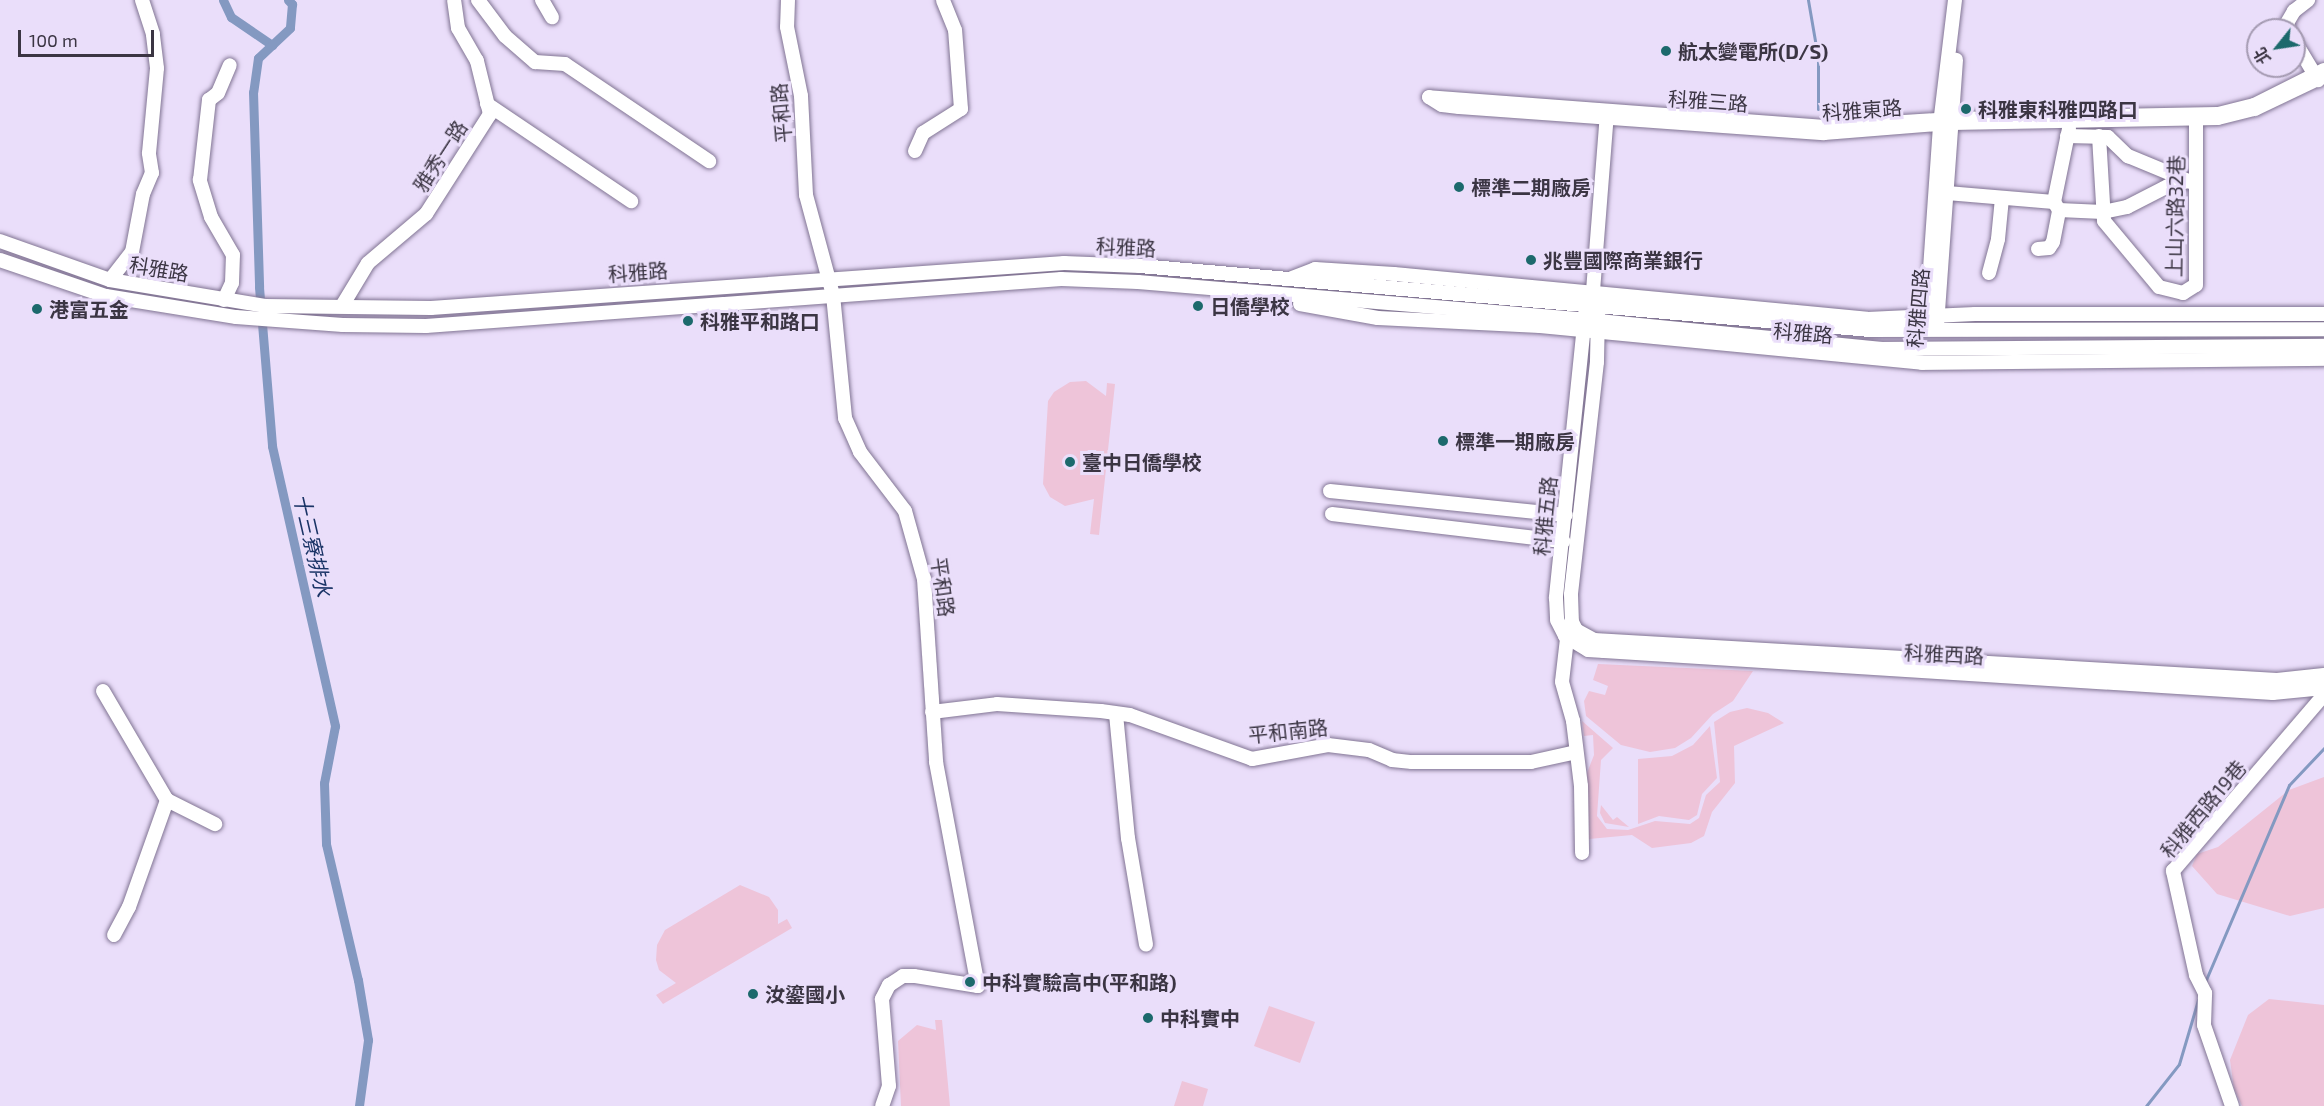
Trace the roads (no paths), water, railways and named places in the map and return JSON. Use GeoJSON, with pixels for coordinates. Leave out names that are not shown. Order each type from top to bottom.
{"type":"FeatureCollection","features":[{"type":"Feature","properties":{"kind":"street"},"geometry":{"type":"LineString","coordinates":[[110,280],[132,252],[143,194],[152,173],[149,153],[157,68],[153,34],[142,0]]}},
{"type":"Feature","properties":{"kind":"street"},"geometry":{"type":"LineString","coordinates":[[455,3],[477,0],[505,36],[535,62],[565,64],[709,161]]}},
{"type":"Feature","properties":{"kind":"street"},"geometry":{"type":"LineString","coordinates":[[542,0],[552,17]]}},
{"type":"Feature","properties":{"kind":"street","name":"平和路"},"geometry":{"type":"LineString","coordinates":[[788,0],[787,27],[801,96],[806,195],[833,295],[845,418],[860,452],[904,511],[916,539],[929,613],[932,712],[938,774],[978,986],[914,976],[903,976],[889,985],[882,999],[889,1086],[882,1106]]}},
{"type":"Feature","properties":{"kind":"street"},"geometry":{"type":"LineString","coordinates":[[915,151],[923,133],[961,109],[955,30],[943,0]]}},
{"type":"Feature","properties":{"kind":"street","name":"科雅四路"},"geometry":{"type":"LineString","coordinates":[[1932,363],[1930,348],[1956,0]]}},
{"type":"Feature","properties":{"kind":"street"},"geometry":{"type":"LineString","coordinates":[[2290,18],[2294,11],[2308,0]]}},
{"type":"Feature","properties":{"kind":"street","name":"雅秀一路"},"geometry":{"type":"LineString","coordinates":[[342,306],[368,263],[426,214],[490,114],[477,61],[458,28],[455,3]]}},
{"type":"Feature","properties":{"kind":"street"},"geometry":{"type":"LineString","coordinates":[[2306,56],[2320,75]]}},
{"type":"Feature","properties":{"kind":"street"},"geometry":{"type":"LineString","coordinates":[[224,300],[232,283],[233,255],[210,217],[200,180],[210,100],[218,93],[230,65]]}},
{"type":"Feature","properties":{"kind":"street"},"geometry":{"type":"LineString","coordinates":[[1946,122],[2217,114],[2254,105],[2320,75]]}},
{"type":"Feature","properties":{"kind":"street"},"geometry":{"type":"LineString","coordinates":[[1946,122],[2196,119],[2255,109],[2320,75]]}},
{"type":"Feature","properties":{"kind":"street","name":"科雅三路"},"geometry":{"type":"LineString","coordinates":[[1606,116],[1429,97],[1442,105],[1459,107],[1606,116],[1780,126],[1946,122]]}},
{"type":"Feature","properties":{"kind":"street"},"geometry":{"type":"LineString","coordinates":[[488,104],[631,201]]}},
{"type":"Feature","properties":{"kind":"street","name":"科雅五路"},"geometry":{"type":"LineString","coordinates":[[1572,622],[1570,595],[1606,116]]}},
{"type":"Feature","properties":{"kind":"street","name":"上山六路32巷"},"geometry":{"type":"LineString","coordinates":[[2099,136],[2104,221],[2158,287],[2183,293],[2196,285],[2192,182],[2196,119]]}},
{"type":"Feature","properties":{"kind":"street"},"geometry":{"type":"LineString","coordinates":[[2038,249],[2049,248],[2053,242],[2056,206],[2070,121]]}},
{"type":"Feature","properties":{"kind":"street","name":"科雅四路"},"geometry":{"type":"LineString","coordinates":[[1932,324],[1947,193],[1946,122]]}},
{"type":"Feature","properties":{"kind":"street"},"geometry":{"type":"LineString","coordinates":[[2067,136],[2108,137],[2128,156],[2192,182]]}},
{"type":"Feature","properties":{"kind":"street"},"geometry":{"type":"LineString","coordinates":[[1947,193],[2002,198],[2103,213],[2127,207],[2168,186],[2192,182]]}},
{"type":"Feature","properties":{"kind":"street"},"geometry":{"type":"LineString","coordinates":[[1989,273],[1998,239],[2002,198]]}},
{"type":"Feature","properties":{"kind":"street","name":"科雅路"},"geometry":{"type":"LineString","coordinates":[[0,241],[110,280],[224,300],[237,310],[264,306],[430,308],[1064,263],[1287,279],[1932,363],[2324,358]]}},
{"type":"Feature","properties":{"kind":"street","name":"科雅路"},"geometry":{"type":"LineString","coordinates":[[0,260],[106,296],[237,310],[267,320],[426,326],[1060,279],[1591,320],[1884,349],[2324,346]]}},
{"type":"Feature","properties":{"kind":"street","name":"科雅路"},"geometry":{"type":"LineString","coordinates":[[1287,279],[1315,269],[1593,291],[1932,324],[2324,328]]}},
{"type":"Feature","properties":{"kind":"street","name":"科雅路"},"geometry":{"type":"LineString","coordinates":[[1591,320],[1870,330],[1932,324],[1975,314],[2324,314]]}},
{"type":"Feature","properties":{"kind":"street","name":"科雅五路"},"geometry":{"type":"LineString","coordinates":[[1565,636],[1557,620],[1556,598],[1591,320]]}},
{"type":"Feature","properties":{"kind":"street"},"geometry":{"type":"LineString","coordinates":[[1330,491],[1566,515]]}},
{"type":"Feature","properties":{"kind":"street"},"geometry":{"type":"LineString","coordinates":[[1332,514],[1563,541]]}},
{"type":"Feature","properties":{"kind":"street"},"geometry":{"type":"LineString","coordinates":[[1572,622],[1565,636],[1562,682],[1576,752],[1582,853]]}},
{"type":"Feature","properties":{"kind":"street","name":"科雅西路"},"geometry":{"type":"LineString","coordinates":[[1572,622],[1576,630],[1594,640],[2277,680],[2324,675]]}},
{"type":"Feature","properties":{"kind":"street","name":"科雅西路"},"geometry":{"type":"LineString","coordinates":[[1565,636],[1588,650],[1660,655],[2273,693],[2324,688]]}},
{"type":"Feature","properties":{"kind":"street"},"geometry":{"type":"LineString","coordinates":[[103,691],[167,800],[215,824]]}},
{"type":"Feature","properties":{"kind":"street","name":"科雅西路19巷"},"geometry":{"type":"LineString","coordinates":[[2232,1106],[2204,1025],[2203,989],[2173,871],[2324,695]]}},
{"type":"Feature","properties":{"kind":"street","name":"平和南路"},"geometry":{"type":"LineString","coordinates":[[932,712],[997,704],[1116,714],[1252,759],[1328,745],[1369,750],[1392,760],[1412,762],[1531,762],[1576,752]]}},
{"type":"Feature","properties":{"kind":"street"},"geometry":{"type":"LineString","coordinates":[[1116,714],[1128,838],[1146,944]]}},
{"type":"Feature","properties":{"kind":"street"},"geometry":{"type":"LineString","coordinates":[[114,935],[129,907],[167,800]]}},
{"type":"Feature","properties":{"kind":"waterway"},"geometry":{"type":"LineString","coordinates":[[223,0],[231,17],[272,45]]}},
{"type":"Feature","properties":{"kind":"waterway","name":"十三寮排水"},"geometry":{"type":"LineString","coordinates":[[288,0],[292,4],[290,28],[258,58],[253,92],[259,287],[272,446],[335,726],[324,783],[326,844],[358,980],[368,1040],[359,1106]]}},
{"type":"Feature","properties":{"kind":"waterway"},"geometry":{"type":"LineString","coordinates":[[1808,0],[1818,58],[1818,109]]}},
{"type":"Feature","properties":{"kind":"waterway"},"geometry":{"type":"LineString","coordinates":[[2205,982],[2289,785],[2324,748]]}},
{"type":"Feature","properties":{"kind":"waterway"},"geometry":{"type":"LineString","coordinates":[[2146,1106],[2179,1064],[2198,1000]]}},
{"type":"Feature","properties":{"kind":"place","name":"航太變電所(D/S)"},"geometry":{"type":"Point","coordinates":[1666,51]}},
{"type":"Feature","properties":{"kind":"place","name":"科雅東科雅四路口"},"geometry":{"type":"Point","coordinates":[1966,109]}},
{"type":"Feature","properties":{"kind":"place","name":"標準二期廠房"},"geometry":{"type":"Point","coordinates":[1459,187]}},
{"type":"Feature","properties":{"kind":"place","name":"兆豐國際商業銀行"},"geometry":{"type":"Point","coordinates":[1531,260]}},
{"type":"Feature","properties":{"kind":"place","name":"日僑學校"},"geometry":{"type":"Point","coordinates":[1198,306]}},
{"type":"Feature","properties":{"kind":"place","name":"港富五金"},"geometry":{"type":"Point","coordinates":[37,309]}},
{"type":"Feature","properties":{"kind":"place","name":"科雅平和路口"},"geometry":{"type":"Point","coordinates":[688,321]}},
{"type":"Feature","properties":{"kind":"place","name":"標準一期廠房"},"geometry":{"type":"Point","coordinates":[1443,441]}},
{"type":"Feature","properties":{"kind":"place","name":"臺中日僑學校"},"geometry":{"type":"Point","coordinates":[1070,462]}},
{"type":"Feature","properties":{"kind":"place","name":"中科實驗高中(平和路)"},"geometry":{"type":"Point","coordinates":[970,982]}},
{"type":"Feature","properties":{"kind":"place","name":"汝鎏國小"},"geometry":{"type":"Point","coordinates":[753,994]}},
{"type":"Feature","properties":{"kind":"place","name":"中科實中"},"geometry":{"type":"Point","coordinates":[1148,1018]}}]}
